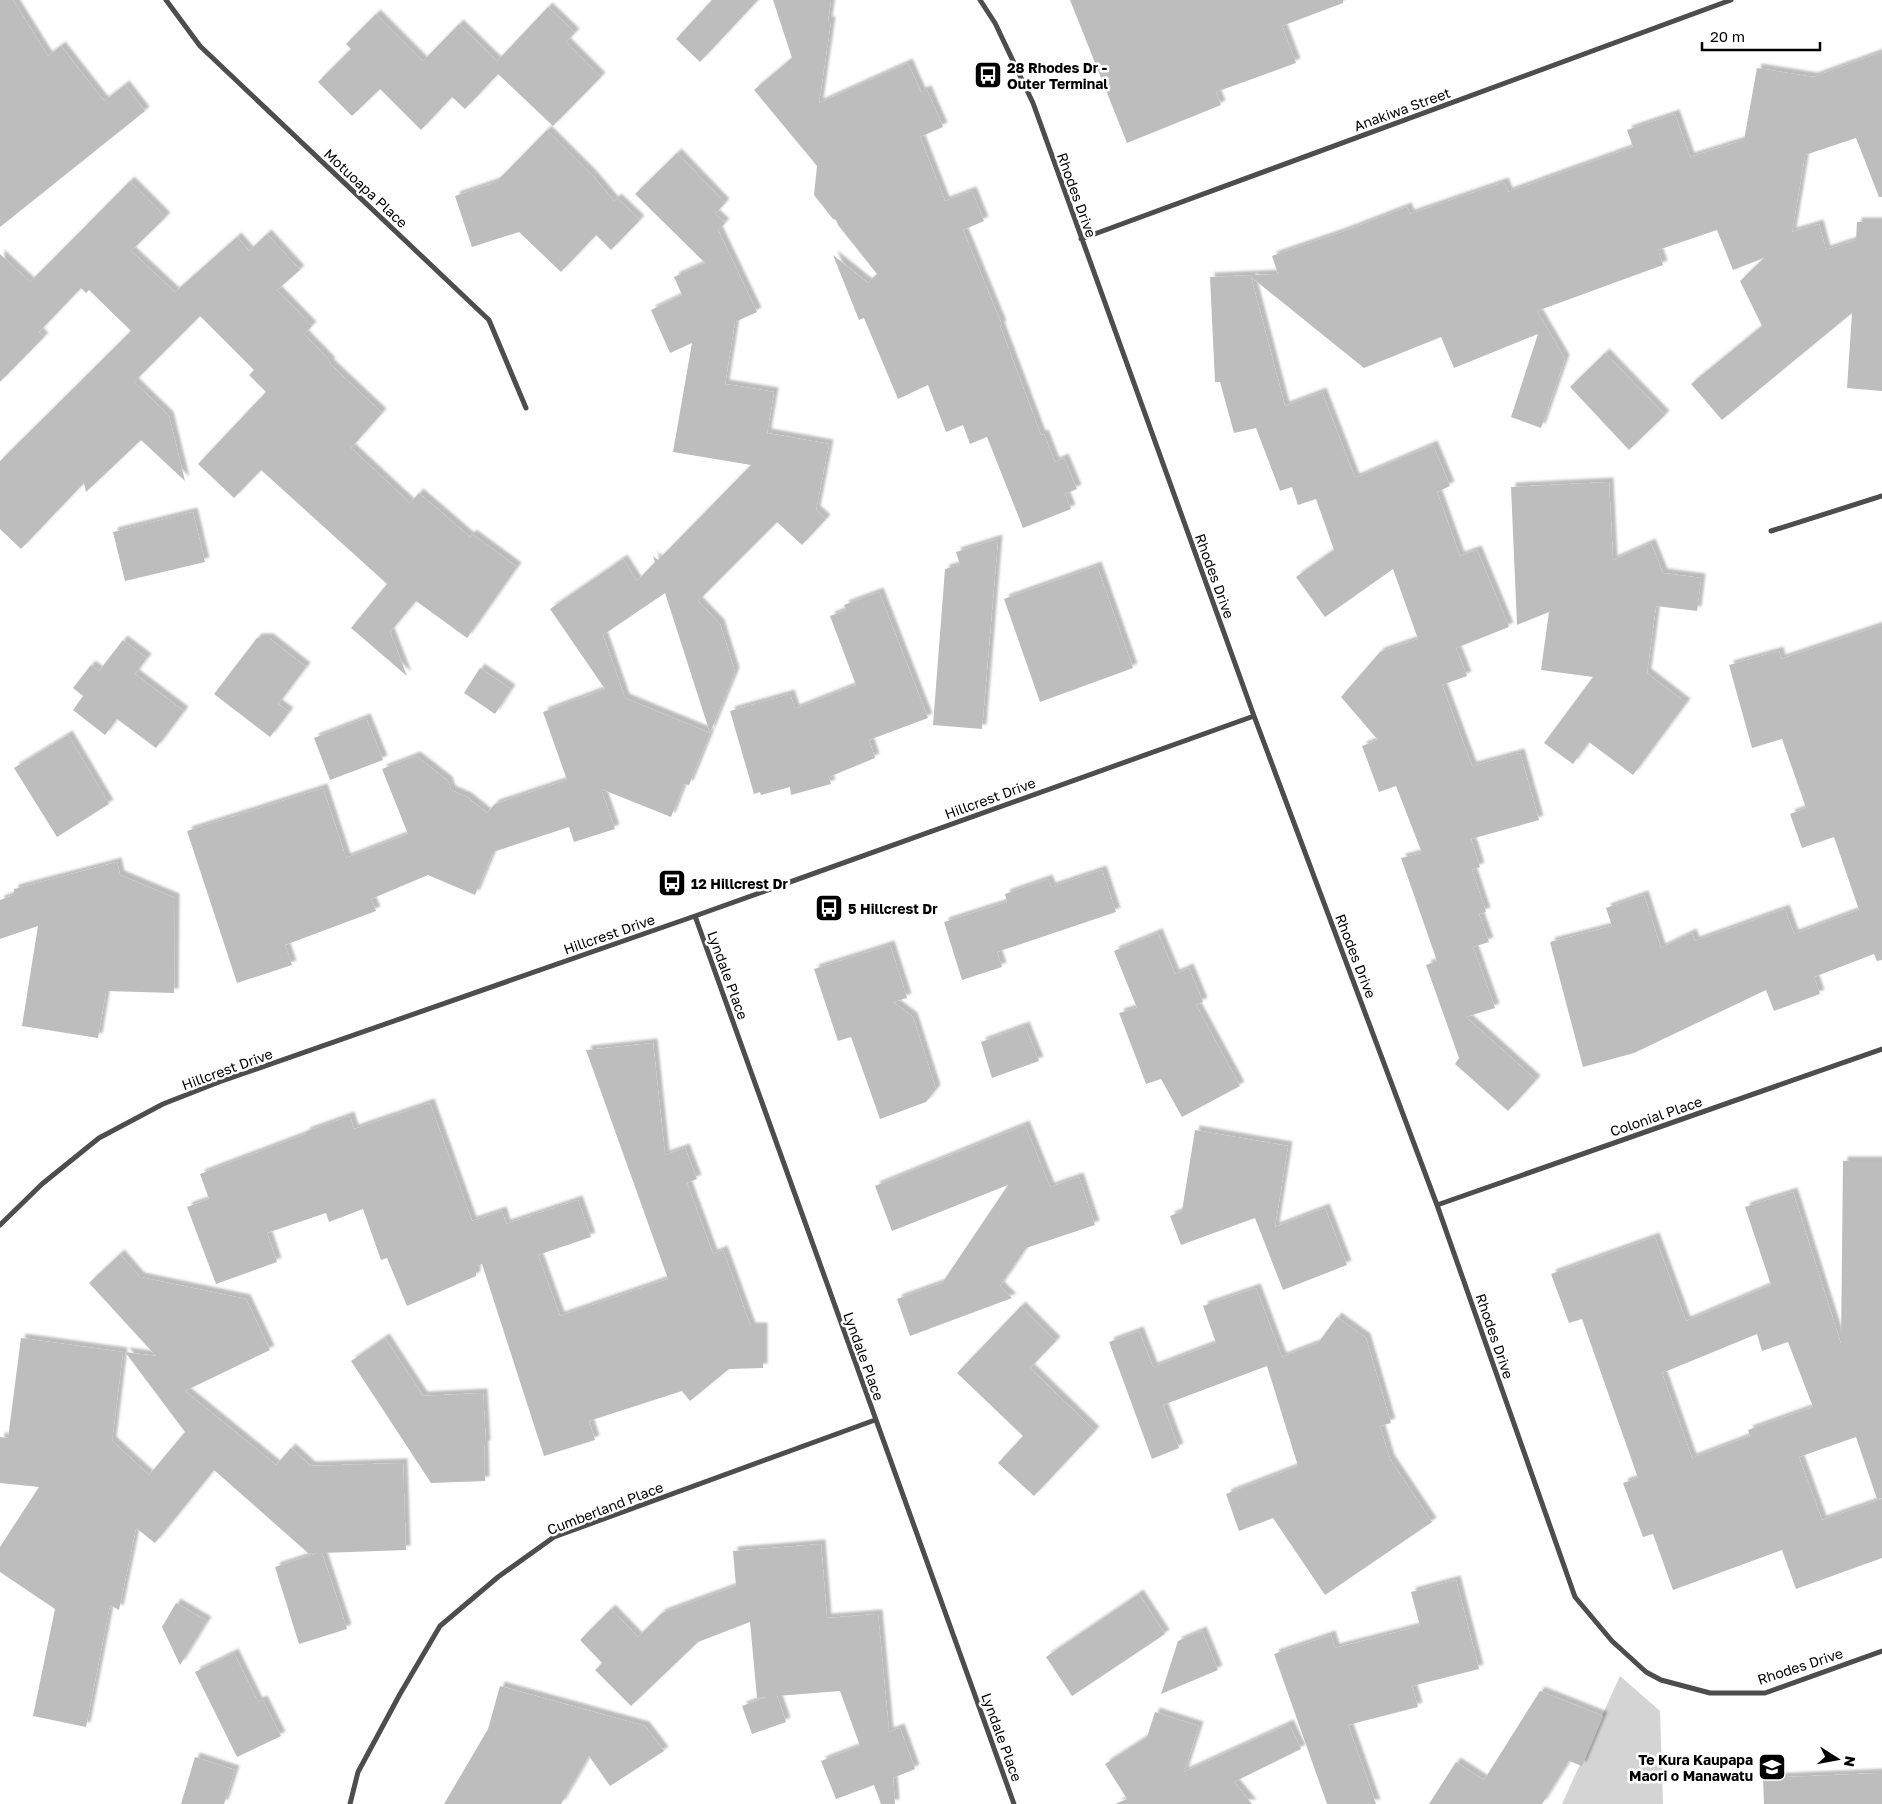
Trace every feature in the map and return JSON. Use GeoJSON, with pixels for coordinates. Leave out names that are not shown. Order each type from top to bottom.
{"type":"FeatureCollection","features":[{"type":"Feature","properties":{"kind":"street","name":"Motuoapa Place"},"geometry":{"type":"LineString","coordinates":[[166,0],[200,46],[489,320],[526,408]]}},
{"type":"Feature","properties":{"kind":"street","name":"Rhodes Drive"},"geometry":{"type":"LineString","coordinates":[[980,0],[995,23],[1033,103],[1254,716],[1437,1205],[1575,1597],[1612,1641],[1646,1672],[1661,1680],[1710,1693],[1765,1693],[1882,1651]]}},
{"type":"Feature","properties":{"kind":"street","name":"Anakiwa Street"},"geometry":{"type":"LineString","coordinates":[[1081,239],[1731,0]]}},
{"type":"Feature","properties":{"kind":"street"},"geometry":{"type":"LineString","coordinates":[[1771,531],[1882,496]]}},
{"type":"Feature","properties":{"kind":"street","name":"Hillcrest Drive"},"geometry":{"type":"LineString","coordinates":[[0,1225],[42,1184],[98,1138],[163,1104],[219,1082],[695,916],[1254,716]]}},
{"type":"Feature","properties":{"kind":"street","name":"Lyndale Place"},"geometry":{"type":"LineString","coordinates":[[695,916],[1014,1804]]}},
{"type":"Feature","properties":{"kind":"street","name":"Colonial Place"},"geometry":{"type":"LineString","coordinates":[[1437,1205],[1882,1049]]}},
{"type":"Feature","properties":{"kind":"street","name":"Cumberland Place"},"geometry":{"type":"LineString","coordinates":[[350,1804],[358,1772],[400,1694],[440,1626],[498,1577],[554,1537],[875,1420]]}},
{"type":"Feature","properties":{"kind":"shaded area"},"geometry":{"type":"Polygon","coordinates":[[[1620,1676],[1660,1711],[1663,1804],[1562,1804],[1620,1676]]]}},
{"type":"Feature","properties":{"kind":"building"},"geometry":{"type":"Polygon","coordinates":[[[0,0],[13,0],[48,56],[61,46],[104,101],[125,85],[145,111],[0,227],[0,0]]]}},
{"type":"Feature","properties":{"kind":"building"},"geometry":{"type":"Polygon","coordinates":[[[712,0],[758,0],[700,62],[676,39],[712,0]]]}},
{"type":"Feature","properties":{"kind":"building"},"geometry":{"type":"Polygon","coordinates":[[[773,0],[831,0],[828,21],[831,21],[819,103],[908,63],[921,92],[927,90],[943,127],[920,137],[945,201],[972,191],[984,221],[963,230],[1002,325],[1000,326],[1041,435],[1044,434],[1055,462],[1064,458],[1077,489],[1065,494],[1071,509],[1023,528],[987,437],[970,444],[963,425],[946,432],[928,385],[898,399],[864,318],[859,320],[833,255],[868,283],[877,274],[836,220],[833,219],[814,195],[817,166],[754,90],[792,58],[773,0]]]}},
{"type":"Feature","properties":{"kind":"building"},"geometry":{"type":"Polygon","coordinates":[[[1070,0],[1343,0],[1343,3],[1282,26],[1296,63],[1216,92],[1221,105],[1127,143],[1070,0]]]}},
{"type":"Feature","properties":{"kind":"building"},"geometry":{"type":"Polygon","coordinates":[[[548,7],[575,33],[566,42],[601,77],[553,126],[498,74],[465,109],[452,97],[421,130],[380,89],[352,116],[318,82],[351,49],[346,44],[376,14],[423,61],[459,24],[497,61],[548,7]]]}},
{"type":"Feature","properties":{"kind":"building"},"geometry":{"type":"Polygon","coordinates":[[[1882,52],[1882,197],[1879,197],[1856,138],[1805,155],[1792,232],[1819,224],[1826,250],[1856,240],[1857,222],[1882,222],[1882,391],[1847,388],[1852,313],[1722,420],[1691,384],[1762,326],[1740,281],[1764,258],[1733,270],[1717,230],[1658,250],[1663,265],[1537,311],[1565,359],[1541,428],[1511,417],[1538,334],[1454,368],[1441,337],[1364,368],[1251,277],[1285,406],[1322,392],[1355,478],[1433,445],[1450,486],[1437,492],[1460,556],[1477,550],[1509,627],[1456,648],[1467,676],[1442,685],[1472,766],[1520,753],[1539,820],[1471,839],[1480,867],[1472,870],[1486,912],[1479,914],[1489,942],[1473,947],[1495,1008],[1466,1017],[1536,1080],[1508,1111],[1455,1064],[1459,1058],[1426,965],[1437,961],[1401,858],[1422,853],[1396,786],[1379,792],[1362,746],[1378,740],[1341,697],[1380,652],[1418,639],[1393,569],[1325,617],[1296,577],[1334,550],[1316,499],[1298,505],[1292,487],[1280,491],[1256,428],[1234,433],[1220,382],[1215,382],[1210,277],[1278,274],[1272,256],[1407,207],[1410,214],[1504,182],[1508,192],[1633,147],[1627,130],[1675,114],[1690,157],[1744,140],[1757,68],[1813,77],[1882,52]]]}},
{"type":"Feature","properties":{"kind":"building"},"geometry":{"type":"Polygon","coordinates":[[[547,130],[592,175],[614,201],[617,198],[640,220],[611,250],[596,235],[561,272],[519,232],[472,247],[455,196],[496,182],[547,130]]]}},
{"type":"Feature","properties":{"kind":"building"},"geometry":{"type":"Polygon","coordinates":[[[677,153],[725,203],[715,214],[725,223],[718,230],[757,312],[735,322],[725,384],[774,392],[767,433],[829,444],[816,510],[826,519],[802,545],[777,522],[698,601],[720,624],[735,672],[689,785],[684,784],[671,817],[601,789],[615,829],[574,842],[569,827],[493,852],[475,895],[428,875],[371,899],[376,911],[285,945],[292,965],[237,983],[187,831],[323,788],[346,858],[408,834],[382,769],[416,756],[448,781],[451,790],[467,797],[487,813],[495,804],[567,780],[543,712],[605,689],[550,609],[623,559],[637,581],[655,562],[653,556],[658,560],[751,465],[673,452],[692,343],[670,353],[651,310],[682,295],[674,277],[705,263],[635,194],[677,153]],[[665,593],[603,635],[625,698],[710,733],[665,593]]]}},
{"type":"Feature","properties":{"kind":"building"},"geometry":{"type":"Polygon","coordinates":[[[130,181],[166,217],[131,251],[175,292],[237,237],[249,251],[267,234],[300,270],[277,290],[312,326],[304,334],[331,362],[329,363],[382,413],[351,448],[410,503],[419,493],[470,537],[472,534],[517,567],[467,638],[416,601],[390,632],[407,676],[351,628],[387,584],[261,470],[234,498],[198,464],[266,392],[249,375],[254,370],[200,316],[134,382],[169,416],[185,481],[141,440],[86,492],[84,483],[21,549],[0,529],[0,461],[131,331],[89,290],[86,293],[81,288],[39,332],[44,337],[0,382],[0,254],[30,282],[130,181]]]}},
{"type":"Feature","properties":{"kind":"building"},"geometry":{"type":"Polygon","coordinates":[[[1605,353],[1665,415],[1629,450],[1570,387],[1605,353]]]}},
{"type":"Feature","properties":{"kind":"building"},"geometry":{"type":"Polygon","coordinates":[[[1609,482],[1613,560],[1651,543],[1663,573],[1701,578],[1697,611],[1656,606],[1647,673],[1686,703],[1633,775],[1589,742],[1573,764],[1544,743],[1593,677],[1541,670],[1549,612],[1517,625],[1511,487],[1609,482]]]}},
{"type":"Feature","properties":{"kind":"building"},"geometry":{"type":"Polygon","coordinates":[[[193,512],[205,562],[125,581],[113,532],[193,512]]]}},
{"type":"Feature","properties":{"kind":"building"},"geometry":{"type":"Polygon","coordinates":[[[998,539],[982,729],[933,725],[945,569],[960,565],[956,552],[998,539]]]}},
{"type":"Feature","properties":{"kind":"building"},"geometry":{"type":"Polygon","coordinates":[[[1097,566],[1133,668],[1040,702],[1004,599],[1097,566]]]}},
{"type":"Feature","properties":{"kind":"building"},"geometry":{"type":"Polygon","coordinates":[[[879,592],[928,718],[869,740],[875,758],[829,777],[831,784],[791,795],[790,787],[761,795],[760,792],[754,794],[730,711],[790,694],[795,709],[856,685],[830,616],[846,610],[844,605],[879,592]]]}},
{"type":"Feature","properties":{"kind":"building"},"geometry":{"type":"Polygon","coordinates":[[[1882,625],[1882,960],[1877,961],[1874,954],[1814,977],[1820,994],[1774,1011],[1766,990],[1634,1053],[1583,1067],[1550,942],[1612,926],[1606,908],[1644,895],[1661,948],[1692,933],[1695,941],[1785,909],[1794,934],[1859,910],[1834,837],[1802,848],[1790,814],[1806,808],[1782,739],[1752,748],[1729,665],[1779,651],[1781,659],[1882,625]]]}},
{"type":"Feature","properties":{"kind":"building"},"geometry":{"type":"Polygon","coordinates":[[[257,638],[269,638],[306,667],[278,704],[289,712],[270,737],[214,694],[257,638]]]}},
{"type":"Feature","properties":{"kind":"building"},"geometry":{"type":"Polygon","coordinates":[[[123,640],[147,658],[135,674],[184,711],[156,748],[117,719],[105,735],[73,710],[83,696],[73,688],[91,665],[99,671],[123,640]]]}},
{"type":"Feature","properties":{"kind":"building"},"geometry":{"type":"Polygon","coordinates":[[[480,668],[511,689],[495,714],[464,693],[480,668]]]}},
{"type":"Feature","properties":{"kind":"building"},"geometry":{"type":"Polygon","coordinates":[[[366,718],[383,760],[330,780],[314,738],[366,718]]]}},
{"type":"Feature","properties":{"kind":"building"},"geometry":{"type":"Polygon","coordinates":[[[68,735],[109,804],[57,837],[14,768],[68,735]]]}},
{"type":"Feature","properties":{"kind":"building"},"geometry":{"type":"Polygon","coordinates":[[[117,862],[120,875],[175,898],[174,993],[106,991],[98,1038],[22,1026],[38,926],[0,939],[0,900],[14,895],[14,889],[117,862]]]}},
{"type":"Feature","properties":{"kind":"building"},"geometry":{"type":"Polygon","coordinates":[[[1102,870],[1116,912],[997,952],[1002,967],[962,980],[944,922],[1007,902],[1005,894],[1048,879],[1051,887],[1102,870]]]}},
{"type":"Feature","properties":{"kind":"building"},"geometry":{"type":"Polygon","coordinates":[[[1158,933],[1175,974],[1189,968],[1203,1002],[1196,1005],[1240,1086],[1182,1117],[1161,1079],[1146,1084],[1119,1013],[1137,1008],[1114,951],[1158,933]]]}},
{"type":"Feature","properties":{"kind":"building"},"geometry":{"type":"Polygon","coordinates":[[[890,945],[907,998],[893,1002],[913,1017],[936,1089],[926,1102],[880,1119],[851,1037],[838,1041],[814,969],[890,945]]]}},
{"type":"Feature","properties":{"kind":"building"},"geometry":{"type":"Polygon","coordinates":[[[1025,1026],[1039,1061],[992,1078],[981,1042],[1025,1026]]]}},
{"type":"Feature","properties":{"kind":"building"},"geometry":{"type":"Polygon","coordinates":[[[653,1043],[665,1155],[685,1148],[697,1179],[687,1183],[713,1254],[723,1250],[751,1327],[763,1327],[763,1368],[729,1369],[690,1401],[682,1391],[589,1421],[595,1440],[544,1456],[482,1264],[476,1266],[476,1276],[407,1306],[387,1258],[381,1260],[363,1209],[329,1222],[326,1213],[267,1233],[277,1262],[216,1284],[187,1207],[209,1199],[200,1174],[350,1116],[354,1129],[430,1103],[472,1221],[502,1211],[506,1224],[578,1200],[591,1237],[538,1255],[560,1316],[668,1279],[586,1050],[653,1043]]]}},
{"type":"Feature","properties":{"kind":"building"},"geometry":{"type":"Polygon","coordinates":[[[1025,1125],[1050,1187],[1079,1177],[1095,1225],[1026,1248],[1000,1286],[1012,1298],[910,1336],[897,1299],[942,1283],[1008,1185],[892,1231],[875,1186],[1025,1125]]]}},
{"type":"Feature","properties":{"kind":"building"},"geometry":{"type":"Polygon","coordinates":[[[1195,1130],[1288,1146],[1275,1227],[1325,1208],[1347,1265],[1283,1290],[1255,1218],[1181,1245],[1170,1216],[1182,1211],[1195,1130]]]}},
{"type":"Feature","properties":{"kind":"building"},"geometry":{"type":"Polygon","coordinates":[[[1843,1161],[1882,1161],[1882,1498],[1877,1499],[1856,1437],[1799,1457],[1822,1520],[1882,1499],[1882,1558],[1796,1589],[1782,1550],[1673,1590],[1653,1534],[1643,1537],[1623,1483],[1638,1478],[1582,1319],[1569,1323],[1551,1274],[1655,1237],[1686,1321],[1771,1285],[1745,1207],[1793,1192],[1841,1344],[1843,1161]],[[1757,1334],[1662,1373],[1692,1458],[1750,1436],[1748,1430],[1813,1407],[1788,1342],[1762,1351],[1757,1334]]]}},
{"type":"Feature","properties":{"kind":"building"},"geometry":{"type":"Polygon","coordinates":[[[120,1254],[140,1277],[246,1299],[270,1350],[185,1391],[276,1465],[291,1448],[311,1466],[403,1463],[406,1550],[322,1553],[347,1629],[299,1644],[275,1567],[318,1553],[308,1553],[214,1470],[155,1543],[136,1528],[119,1610],[110,1605],[86,1727],[33,1716],[55,1609],[0,1572],[0,1547],[39,1487],[0,1483],[0,1437],[8,1438],[21,1338],[123,1352],[112,1441],[149,1475],[185,1432],[125,1352],[156,1356],[89,1283],[120,1254]]]}},
{"type":"Feature","properties":{"kind":"building"},"geometry":{"type":"Polygon","coordinates":[[[1256,1288],[1282,1357],[1318,1343],[1337,1317],[1366,1338],[1391,1423],[1380,1426],[1390,1459],[1432,1522],[1325,1595],[1273,1518],[1239,1531],[1226,1494],[1298,1466],[1267,1366],[1163,1405],[1179,1448],[1152,1459],[1109,1342],[1139,1331],[1153,1367],[1216,1343],[1203,1306],[1256,1288]]]}},
{"type":"Feature","properties":{"kind":"building"},"geometry":{"type":"Polygon","coordinates":[[[1021,1306],[1056,1341],[1030,1368],[1095,1431],[1034,1496],[998,1463],[1023,1436],[957,1373],[1021,1306]]]}},
{"type":"Feature","properties":{"kind":"building"},"geometry":{"type":"Polygon","coordinates":[[[385,1338],[423,1396],[483,1393],[486,1445],[484,1445],[485,1481],[431,1483],[351,1361],[385,1338]]]}},
{"type":"Feature","properties":{"kind":"building"},"geometry":{"type":"Polygon","coordinates":[[[821,1544],[827,1618],[878,1614],[889,1732],[900,1728],[915,1769],[893,1778],[895,1804],[881,1804],[874,1785],[836,1799],[821,1761],[860,1746],[840,1691],[777,1696],[786,1722],[752,1734],[742,1706],[767,1697],[757,1698],[750,1622],[698,1642],[631,1706],[595,1670],[602,1663],[580,1640],[611,1609],[638,1637],[662,1613],[736,1586],[733,1551],[821,1544]]]}},
{"type":"Feature","properties":{"kind":"building"},"geometry":{"type":"Polygon","coordinates":[[[1456,1580],[1479,1669],[1412,1686],[1418,1707],[1348,1725],[1376,1804],[1327,1804],[1274,1654],[1331,1635],[1335,1648],[1420,1626],[1411,1592],[1456,1580]]]}},
{"type":"Feature","properties":{"kind":"building"},"geometry":{"type":"Polygon","coordinates":[[[1139,1594],[1165,1634],[1072,1696],[1046,1657],[1139,1594]]]}},
{"type":"Feature","properties":{"kind":"building"},"geometry":{"type":"Polygon","coordinates":[[[176,1603],[207,1621],[180,1665],[162,1627],[176,1603]]]}},
{"type":"Feature","properties":{"kind":"building"},"geometry":{"type":"Polygon","coordinates":[[[1202,1631],[1218,1670],[1161,1694],[1178,1641],[1202,1631]]]}},
{"type":"Feature","properties":{"kind":"building"},"geometry":{"type":"Polygon","coordinates":[[[234,1653],[258,1702],[263,1700],[281,1736],[237,1757],[195,1672],[234,1653]]]}},
{"type":"Feature","properties":{"kind":"building"},"geometry":{"type":"Polygon","coordinates":[[[500,1686],[645,1726],[664,1751],[610,1786],[589,1756],[561,1804],[444,1804],[488,1729],[500,1686]]]}},
{"type":"Feature","properties":{"kind":"building"},"geometry":{"type":"Polygon","coordinates":[[[1540,1691],[1603,1716],[1582,1766],[1569,1761],[1542,1804],[1429,1804],[1456,1762],[1484,1780],[1540,1691]]]}},
{"type":"Feature","properties":{"kind":"building"},"geometry":{"type":"Polygon","coordinates":[[[1155,1712],[1199,1726],[1184,1772],[1289,1724],[1301,1749],[1234,1782],[1252,1804],[1115,1804],[1127,1799],[1105,1764],[1147,1737],[1155,1712]]]}},
{"type":"Feature","properties":{"kind":"building"},"geometry":{"type":"Polygon","coordinates":[[[195,1757],[235,1770],[224,1804],[181,1804],[195,1757]]]}},
{"type":"Feature","properties":{"kind":"building"},"geometry":{"type":"Polygon","coordinates":[[[1882,1773],[1882,1804],[1764,1804],[1763,1778],[1882,1773]]]}},
{"type":"Feature","properties":{"kind":"place","name":"28 Rhodes Dr - Outer Terminal"},"geometry":{"type":"Point","coordinates":[988,75]}},
{"type":"Feature","properties":{"kind":"place","name":"12 Hillcrest Dr"},"geometry":{"type":"Point","coordinates":[672,883]}},
{"type":"Feature","properties":{"kind":"place","name":"5 Hillcrest Dr"},"geometry":{"type":"Point","coordinates":[829,908]}},
{"type":"Feature","properties":{"kind":"place","name":"Te Kura Kaupapa Maori o Manawatu"},"geometry":{"type":"Point","coordinates":[1772,1767]}}]}
